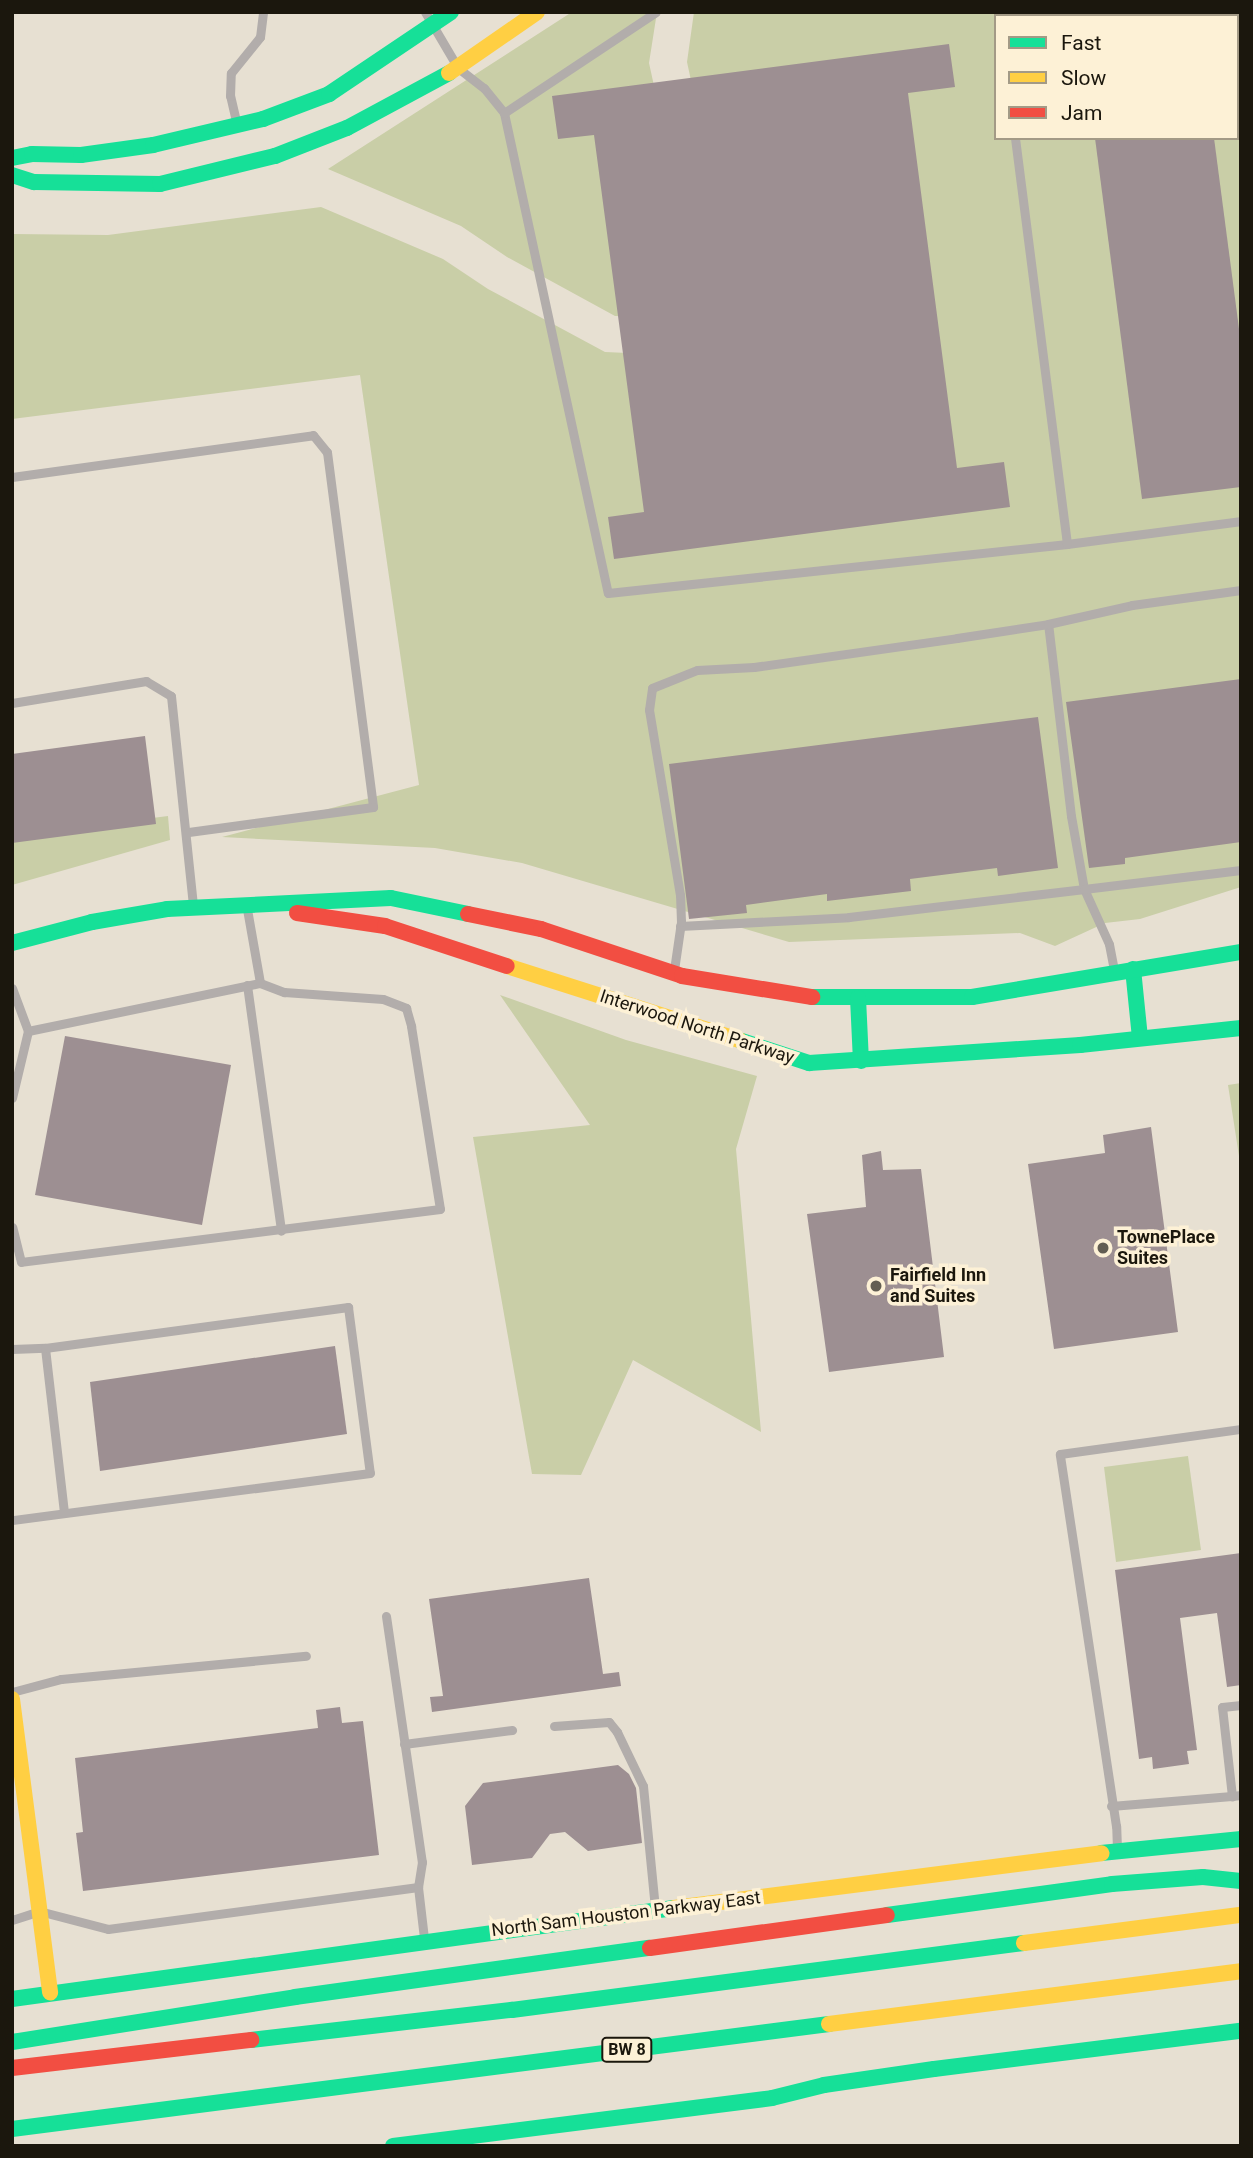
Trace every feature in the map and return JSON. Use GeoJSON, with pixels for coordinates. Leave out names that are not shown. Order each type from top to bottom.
{"type":"FeatureCollection","features":[{"type":"Feature","properties":{"kind":"main road"},"geometry":{"type":"LineString","coordinates":[[12,158],[32,154],[80,155],[153,145],[237,126],[329,94],[429,19],[451,12]]}},
{"type":"Feature","properties":{"kind":"main road"},"geometry":{"type":"LineString","coordinates":[[12,175],[34,182],[160,184],[275,156],[347,128],[458,68],[537,12]]}},
{"type":"Feature","properties":{"kind":"main road","name":"Interwood North Parkway"},"geometry":{"type":"LineString","coordinates":[[12,943],[92,922],[193,908],[391,898],[541,929],[673,974],[821,998],[972,997],[1241,952]]}},
{"type":"Feature","properties":{"kind":"main road","name":"Interwood North Parkway"},"geometry":{"type":"LineString","coordinates":[[247,905],[385,926],[809,1063],[1241,1028]]}},
{"type":"Feature","properties":{"kind":"main road"},"geometry":{"type":"LineString","coordinates":[[1133,969],[1140,1038]]}},
{"type":"Feature","properties":{"kind":"main road"},"geometry":{"type":"LineString","coordinates":[[858,998],[861,1060]]}},
{"type":"Feature","properties":{"kind":"main road"},"geometry":{"type":"LineString","coordinates":[[12,1699],[50,1993]]}},
{"type":"Feature","properties":{"kind":"main road","name":"North Sam Houston Parkway East"},"geometry":{"type":"LineString","coordinates":[[12,1999],[656,1910],[1117,1851],[1241,1839]]}},
{"type":"Feature","properties":{"kind":"main road"},"geometry":{"type":"LineString","coordinates":[[12,2042],[295,1997],[1112,1884],[1203,1877],[1241,1881]]}},
{"type":"Feature","properties":{"kind":"main road"},"geometry":{"type":"LineString","coordinates":[[12,2067],[512,2010],[1241,1915]]}},
{"type":"Feature","properties":{"kind":"main road","name":"BW 8"},"geometry":{"type":"LineString","coordinates":[[12,2129],[1241,1971]]}},
{"type":"Feature","properties":{"kind":"main road"},"geometry":{"type":"LineString","coordinates":[[393,2146],[531,2138],[772,2098],[824,2085],[1241,2031]]}},
{"type":"Feature","properties":{"kind":"lane"},"geometry":{"type":"LineString","coordinates":[[237,126],[230,96],[231,74],[260,37],[263,12]]}},
{"type":"Feature","properties":{"kind":"lane"},"geometry":{"type":"LineString","coordinates":[[504,113],[656,12]]}},
{"type":"Feature","properties":{"kind":"lane"},"geometry":{"type":"LineString","coordinates":[[429,19],[458,68],[484,88],[504,113],[608,593],[1068,544],[1241,521]]}},
{"type":"Feature","properties":{"kind":"lane"},"geometry":{"type":"LineString","coordinates":[[1015,140],[1068,544]]}},
{"type":"Feature","properties":{"kind":"lane"},"geometry":{"type":"LineString","coordinates":[[12,477],[313,435],[327,452],[373,807],[187,832]]}},
{"type":"Feature","properties":{"kind":"lane"},"geometry":{"type":"LineString","coordinates":[[673,974],[680,926],[680,895],[649,710],[652,688],[697,670],[754,667],[1048,624],[1132,606],[1241,590]]}},
{"type":"Feature","properties":{"kind":"lane"},"geometry":{"type":"LineString","coordinates":[[1048,624],[1084,890],[1109,944],[1114,972]]}},
{"type":"Feature","properties":{"kind":"lane"},"geometry":{"type":"LineString","coordinates":[[12,703],[146,681],[171,696],[193,908]]}},
{"type":"Feature","properties":{"kind":"lane"},"geometry":{"type":"LineString","coordinates":[[680,926],[849,917],[1241,870]]}},
{"type":"Feature","properties":{"kind":"lane"},"geometry":{"type":"LineString","coordinates":[[247,905],[260,983]]}},
{"type":"Feature","properties":{"kind":"lane"},"geometry":{"type":"LineString","coordinates":[[12,1227],[17,1262],[440,1209],[406,1008],[383,999],[284,992],[260,983],[28,1031]]}},
{"type":"Feature","properties":{"kind":"lane"},"geometry":{"type":"LineString","coordinates":[[247,985],[281,1231]]}},
{"type":"Feature","properties":{"kind":"lane"},"geometry":{"type":"LineString","coordinates":[[12,988],[28,1031],[12,1098]]}},
{"type":"Feature","properties":{"kind":"lane"},"geometry":{"type":"LineString","coordinates":[[12,1349],[45,1348],[348,1307],[370,1473],[12,1520]]}},
{"type":"Feature","properties":{"kind":"lane"},"geometry":{"type":"LineString","coordinates":[[45,1348],[64,1512]]}},
{"type":"Feature","properties":{"kind":"lane"},"geometry":{"type":"LineString","coordinates":[[1117,1851],[1116,1826],[1060,1454],[1241,1429]]}},
{"type":"Feature","properties":{"kind":"lane"},"geometry":{"type":"LineString","coordinates":[[387,1616],[422,1862],[418,1887],[424,1941]]}},
{"type":"Feature","properties":{"kind":"lane"},"geometry":{"type":"LineString","coordinates":[[12,1692],[61,1679],[306,1657]]}},
{"type":"Feature","properties":{"kind":"lane"},"geometry":{"type":"LineString","coordinates":[[1111,1806],[1236,1795],[1222,1707],[1241,1704]]}},
{"type":"Feature","properties":{"kind":"lane"},"geometry":{"type":"LineString","coordinates":[[554,1726],[610,1722],[617,1732],[643,1786],[656,1910]]}},
{"type":"Feature","properties":{"kind":"lane"},"geometry":{"type":"LineString","coordinates":[[404,1744],[512,1730]]}},
{"type":"Feature","properties":{"kind":"lane"},"geometry":{"type":"LineString","coordinates":[[12,1920],[39,1910],[108,1929],[418,1887]]}},
{"type":"Feature","properties":{"kind":"green space"},"geometry":{"type":"Polygon","coordinates":[[[572,12],[657,12],[649,63],[667,145],[664,317],[615,316],[507,257],[461,226],[328,169],[572,12]]]}},
{"type":"Feature","properties":{"kind":"green space"},"geometry":{"type":"Polygon","coordinates":[[[694,12],[1241,12],[1241,887],[1140,919],[1105,923],[1055,946],[1020,933],[789,942],[522,863],[435,848],[222,837],[419,785],[360,375],[12,419],[12,234],[108,235],[321,207],[443,259],[488,289],[605,352],[672,355],[703,136],[687,62],[694,12]]]}},
{"type":"Feature","properties":{"kind":"green space"},"geometry":{"type":"Polygon","coordinates":[[[168,816],[170,840],[12,885],[12,836],[168,816]]]}},
{"type":"Feature","properties":{"kind":"green space"},"geometry":{"type":"Polygon","coordinates":[[[500,995],[626,1040],[757,1076],[736,1149],[761,1432],[633,1360],[581,1475],[532,1474],[473,1137],[590,1125],[500,995]]]}},
{"type":"Feature","properties":{"kind":"green space"},"geometry":{"type":"Polygon","coordinates":[[[1241,1083],[1241,1169],[1228,1085],[1241,1083]]]}},
{"type":"Feature","properties":{"kind":"green space"},"geometry":{"type":"Polygon","coordinates":[[[1188,1456],[1201,1550],[1116,1562],[1104,1467],[1188,1456]]]}},
{"type":"Feature","properties":{"kind":"building"},"geometry":{"type":"Polygon","coordinates":[[[949,44],[955,87],[908,93],[957,468],[1004,462],[1010,507],[614,559],[608,517],[644,512],[594,135],[558,139],[552,96],[949,44]]]}},
{"type":"Feature","properties":{"kind":"building"},"geometry":{"type":"Polygon","coordinates":[[[1095,140],[1214,140],[1241,344],[1241,487],[1142,499],[1095,140]]]}},
{"type":"Feature","properties":{"kind":"building"},"geometry":{"type":"Polygon","coordinates":[[[1241,679],[1241,842],[1125,858],[1125,864],[1089,868],[1066,702],[1241,679]]]}},
{"type":"Feature","properties":{"kind":"building"},"geometry":{"type":"Polygon","coordinates":[[[1038,717],[1058,868],[998,876],[997,868],[910,879],[911,891],[827,901],[827,894],[746,905],[747,913],[689,919],[669,764],[1038,717]]]}},
{"type":"Feature","properties":{"kind":"building"},"geometry":{"type":"Polygon","coordinates":[[[145,736],[156,824],[12,843],[12,754],[145,736]]]}},
{"type":"Feature","properties":{"kind":"building"},"geometry":{"type":"Polygon","coordinates":[[[65,1036],[231,1065],[202,1225],[35,1195],[65,1036]]]}},
{"type":"Feature","properties":{"kind":"building","name":"TownePlace Suites"},"geometry":{"type":"Polygon","coordinates":[[[1151,1127],[1178,1332],[1054,1349],[1028,1164],[1105,1153],[1103,1135],[1151,1127]]]}},
{"type":"Feature","properties":{"kind":"building","name":"Fairfield Inn and Suites"},"geometry":{"type":"Polygon","coordinates":[[[881,1151],[883,1170],[921,1169],[944,1357],[829,1372],[807,1214],[866,1207],[862,1155],[881,1151]]]}},
{"type":"Feature","properties":{"kind":"building"},"geometry":{"type":"Polygon","coordinates":[[[335,1346],[347,1434],[100,1471],[90,1382],[335,1346]]]}},
{"type":"Feature","properties":{"kind":"building"},"geometry":{"type":"Polygon","coordinates":[[[1241,1553],[1241,1685],[1227,1687],[1217,1613],[1180,1618],[1197,1750],[1187,1751],[1189,1764],[1153,1769],[1152,1757],[1139,1759],[1115,1570],[1241,1553]]]}},
{"type":"Feature","properties":{"kind":"building"},"geometry":{"type":"Polygon","coordinates":[[[589,1578],[603,1674],[619,1672],[621,1686],[432,1712],[430,1697],[443,1696],[429,1599],[589,1578]]]}},
{"type":"Feature","properties":{"kind":"building"},"geometry":{"type":"Polygon","coordinates":[[[340,1707],[342,1723],[363,1721],[379,1855],[83,1891],[76,1833],[83,1832],[75,1758],[318,1728],[316,1710],[340,1707]]]}},
{"type":"Feature","properties":{"kind":"building"},"geometry":{"type":"Polygon","coordinates":[[[618,1765],[629,1774],[636,1788],[642,1843],[588,1851],[565,1832],[550,1834],[532,1858],[472,1865],[465,1806],[483,1783],[618,1765]]]}},
{"type":"Feature","properties":{"kind":"traffic: fast"},"geometry":{"type":"LineString","coordinates":[[12,158],[32,154],[81,155],[153,145],[263,119],[329,94],[451,12]]}},
{"type":"Feature","properties":{"kind":"traffic: fast"},"geometry":{"type":"LineString","coordinates":[[12,175],[34,182],[160,184],[275,156],[347,128],[449,73]]}},
{"type":"Feature","properties":{"kind":"traffic: fast"},"geometry":{"type":"LineString","coordinates":[[12,943],[92,922],[167,909],[391,898],[468,914]]}},
{"type":"Feature","properties":{"kind":"traffic: fast"},"geometry":{"type":"LineString","coordinates":[[812,997],[972,997],[1241,952]]}},
{"type":"Feature","properties":{"kind":"traffic: fast"},"geometry":{"type":"LineString","coordinates":[[1133,969],[1140,1038]]}},
{"type":"Feature","properties":{"kind":"traffic: fast"},"geometry":{"type":"LineString","coordinates":[[858,998],[861,1061]]}},
{"type":"Feature","properties":{"kind":"traffic: fast"},"geometry":{"type":"LineString","coordinates":[[739,1040],[809,1063],[1080,1045],[1241,1028]]}},
{"type":"Feature","properties":{"kind":"traffic: fast"},"geometry":{"type":"LineString","coordinates":[[1101,1853],[1241,1839]]}},
{"type":"Feature","properties":{"kind":"traffic: fast"},"geometry":{"type":"LineString","coordinates":[[887,1915],[1112,1884],[1203,1877],[1241,1881]]}},
{"type":"Feature","properties":{"kind":"traffic: fast"},"geometry":{"type":"LineString","coordinates":[[12,1999],[674,1908]]}},
{"type":"Feature","properties":{"kind":"traffic: fast"},"geometry":{"type":"LineString","coordinates":[[251,2040],[512,2010],[1024,1943]]}},
{"type":"Feature","properties":{"kind":"traffic: fast"},"geometry":{"type":"LineString","coordinates":[[12,2042],[295,1997],[650,1948]]}},
{"type":"Feature","properties":{"kind":"traffic: fast"},"geometry":{"type":"LineString","coordinates":[[12,2129],[829,2024]]}},
{"type":"Feature","properties":{"kind":"traffic: fast"},"geometry":{"type":"LineString","coordinates":[[393,2146],[772,2098],[824,2085],[934,2069],[1241,2031]]}},
{"type":"Feature","properties":{"kind":"traffic: slow"},"geometry":{"type":"LineString","coordinates":[[449,73],[537,12]]}},
{"type":"Feature","properties":{"kind":"traffic: slow"},"geometry":{"type":"LineString","coordinates":[[507,966],[739,1040]]}},
{"type":"Feature","properties":{"kind":"traffic: slow"},"geometry":{"type":"LineString","coordinates":[[12,1699],[50,1993]]}},
{"type":"Feature","properties":{"kind":"traffic: slow"},"geometry":{"type":"LineString","coordinates":[[674,1908],[1101,1853]]}},
{"type":"Feature","properties":{"kind":"traffic: slow"},"geometry":{"type":"LineString","coordinates":[[1024,1943],[1241,1915]]}},
{"type":"Feature","properties":{"kind":"traffic: slow"},"geometry":{"type":"LineString","coordinates":[[829,2024],[1241,1971]]}},
{"type":"Feature","properties":{"kind":"traffic: jam"},"geometry":{"type":"LineString","coordinates":[[297,913],[385,926],[507,966]]}},
{"type":"Feature","properties":{"kind":"traffic: jam"},"geometry":{"type":"LineString","coordinates":[[468,914],[541,929],[682,976],[812,997]]}},
{"type":"Feature","properties":{"kind":"traffic: jam"},"geometry":{"type":"LineString","coordinates":[[650,1948],[887,1915]]}},
{"type":"Feature","properties":{"kind":"traffic: jam"},"geometry":{"type":"LineString","coordinates":[[12,2068],[251,2040]]}},
{"type":"Feature","properties":{"kind":"place","name":"TownePlace Suites"},"geometry":{"type":"Point","coordinates":[1103,1248]}},
{"type":"Feature","properties":{"kind":"place","name":"Fairfield Inn and Suites"},"geometry":{"type":"Point","coordinates":[876,1286]}}]}
